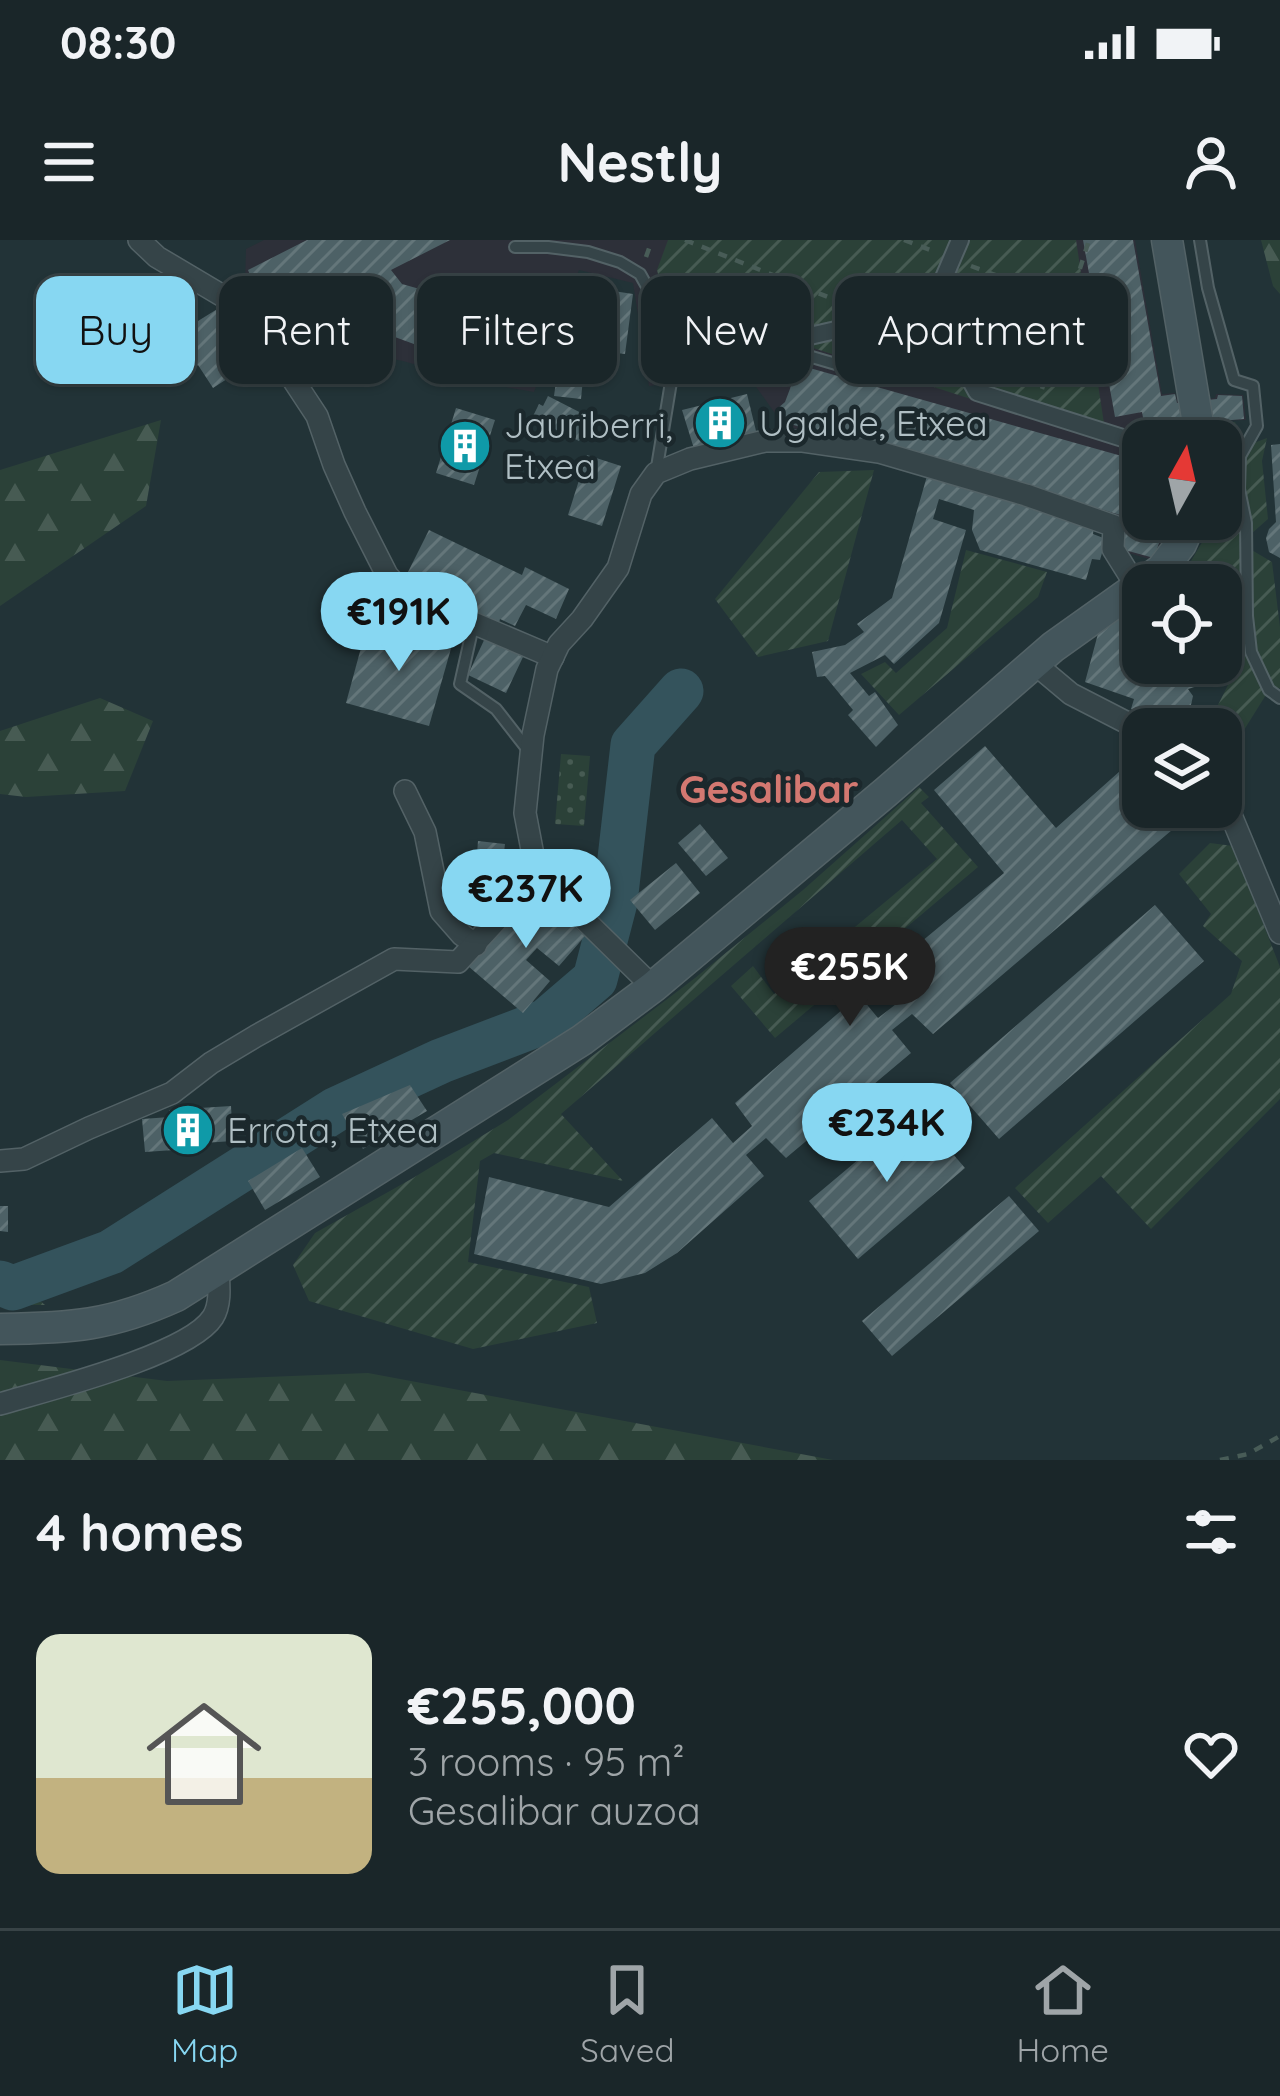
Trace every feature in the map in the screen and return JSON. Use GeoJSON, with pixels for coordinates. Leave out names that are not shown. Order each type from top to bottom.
{"type":"FeatureCollection","features":[{"type":"Feature","properties":{"kind":"main road"},"geometry":{"type":"LineString","coordinates":[[1167,240],[1198,420]]}},
{"type":"Feature","properties":{"kind":"main road"},"geometry":{"type":"LineString","coordinates":[[0,1329],[110,1322],[176,1297],[582,1040],[652,987],[1078,627],[1122,599]]}},
{"type":"Feature","properties":{"kind":"street"},"geometry":{"type":"LineString","coordinates":[[139,240],[157,257],[248,311],[316,416],[347,496],[387,575],[398,587],[553,657]]}},
{"type":"Feature","properties":{"kind":"street"},"geometry":{"type":"LineString","coordinates":[[945,276],[960,240]]}},
{"type":"Feature","properties":{"kind":"street"},"geometry":{"type":"LineString","coordinates":[[973,384],[977,392],[1122,438]]}},
{"type":"Feature","properties":{"kind":"street"},"geometry":{"type":"LineString","coordinates":[[652,987],[548,884],[532,855],[525,813],[540,704],[553,657],[618,568],[641,494],[656,473],[690,459],[765,441],[803,441],[879,452],[1026,494],[1114,526],[1113,549],[1122,564]]}},
{"type":"Feature","properties":{"kind":"street"},"geometry":{"type":"LineString","coordinates":[[1034,663],[1071,694],[1122,720]]}},
{"type":"Feature","properties":{"kind":"street"},"geometry":{"type":"LineString","coordinates":[[405,791],[425,832],[441,911],[476,945]]}},
{"type":"Feature","properties":{"kind":"street"},"geometry":{"type":"LineString","coordinates":[[1237,828],[1280,933]]}},
{"type":"Feature","properties":{"kind":"street"},"geometry":{"type":"LineString","coordinates":[[0,1161],[24,1159],[172,1094],[241,1045],[394,959],[458,962],[540,873]]}},
{"type":"Feature","properties":{"kind":"street"},"geometry":{"type":"LineString","coordinates":[[0,1404],[183,1343],[216,1314],[218,1271]]}},
{"type":"Feature","properties":{"kind":"lane"},"geometry":{"type":"LineString","coordinates":[[1200,240],[1234,380],[1253,386],[1257,426],[1240,456],[1239,489],[1246,524],[1247,616],[1251,652],[1269,690],[1280,698]]}},
{"type":"Feature","properties":{"kind":"lane"},"geometry":{"type":"LineString","coordinates":[[514,247],[588,252],[620,262],[641,276]]}},
{"type":"Feature","properties":{"kind":"lane"},"geometry":{"type":"LineString","coordinates":[[656,473],[671,384]]}},
{"type":"Feature","properties":{"kind":"lane"},"geometry":{"type":"LineString","coordinates":[[474,622],[460,685],[496,709],[532,754]]}},
{"type":"Feature","properties":{"kind":"path"},"geometry":{"type":"LineString","coordinates":[[685,240],[835,300]]}},
{"type":"Feature","properties":{"kind":"path"},"geometry":{"type":"LineString","coordinates":[[904,240],[999,276]]}},
{"type":"Feature","properties":{"kind":"path"},"geometry":{"type":"LineString","coordinates":[[1078,276],[1089,240]]}},
{"type":"Feature","properties":{"kind":"path"},"geometry":{"type":"LineString","coordinates":[[1036,411],[1044,384]]}},
{"type":"Feature","properties":{"kind":"path"},"geometry":{"type":"LineString","coordinates":[[1220,1460],[1248,1454],[1280,1436]]}},
{"type":"Feature","properties":{"kind":"shaded area"},"geometry":{"type":"Polygon","coordinates":[[[264,240],[1135,240],[1162,394],[1175,393],[1178,402],[1215,398],[1216,394],[1243,395],[1246,420],[1122,420],[1122,520],[855,439],[822,437],[787,426],[754,384],[811,384],[811,276],[641,276],[641,334],[633,283],[617,276],[579,270],[577,276],[417,276],[417,365],[393,359],[393,276],[245,276],[246,249],[264,240]]]}},
{"type":"Feature","properties":{"kind":"shaded area"},"geometry":{"type":"Polygon","coordinates":[[[488,384],[537,384],[534,392],[488,384]]]}},
{"type":"Feature","properties":{"kind":"shaded area"},"geometry":{"type":"Polygon","coordinates":[[[1122,533],[1122,540],[1163,540],[1156,561],[1118,550],[1122,533]]]}},
{"type":"Feature","properties":{"kind":"green space"},"geometry":{"type":"Polygon","coordinates":[[[668,240],[1076,240],[1081,276],[835,276],[835,355],[811,347],[811,276],[659,276],[668,240]]]}},
{"type":"Feature","properties":{"kind":"green space"},"geometry":{"type":"Polygon","coordinates":[[[1261,240],[1280,240],[1280,294],[1273,286],[1261,240]]]}},
{"type":"Feature","properties":{"kind":"green space"},"geometry":{"type":"Polygon","coordinates":[[[924,384],[1098,384],[1107,443],[924,384]]]}},
{"type":"Feature","properties":{"kind":"green space"},"geometry":{"type":"Polygon","coordinates":[[[161,420],[146,506],[0,606],[0,470],[161,420]]]}},
{"type":"Feature","properties":{"kind":"green space"},"geometry":{"type":"Polygon","coordinates":[[[1242,437],[1246,446],[1267,438],[1262,461],[1268,519],[1251,534],[1250,549],[1272,562],[1280,627],[1280,688],[1269,690],[1242,733],[1242,708],[1216,708],[1228,684],[1242,684],[1242,564],[1189,564],[1203,540],[1242,540],[1242,437]]]}},
{"type":"Feature","properties":{"kind":"green space"},"geometry":{"type":"Polygon","coordinates":[[[874,470],[828,641],[758,657],[715,599],[819,472],[874,470]]]}},
{"type":"Feature","properties":{"kind":"green space"},"geometry":{"type":"Polygon","coordinates":[[[966,550],[1047,572],[1038,597],[899,715],[861,674],[885,662],[896,673],[947,628],[966,550]]]}},
{"type":"Feature","properties":{"kind":"green space"},"geometry":{"type":"Polygon","coordinates":[[[100,698],[153,721],[125,791],[26,797],[0,794],[0,731],[100,698]]]}},
{"type":"Feature","properties":{"kind":"green space"},"geometry":{"type":"Polygon","coordinates":[[[561,754],[590,756],[584,826],[555,824],[561,754]]]}},
{"type":"Feature","properties":{"kind":"green space"},"geometry":{"type":"Polygon","coordinates":[[[919,787],[929,797],[921,803],[978,867],[775,1038],[731,986],[753,966],[774,994],[937,859],[902,820],[561,1114],[623,1181],[494,1153],[480,1161],[468,1262],[589,1287],[597,1323],[473,1349],[309,1301],[293,1265],[315,1233],[508,1120],[695,978],[919,787]]]}},
{"type":"Feature","properties":{"kind":"green space"},"geometry":{"type":"Polygon","coordinates":[[[1210,843],[1233,846],[1280,967],[1280,1099],[1151,1229],[1101,1176],[1048,1223],[1015,1188],[1231,994],[1242,961],[1203,926],[1211,914],[1179,874],[1210,843]]]}},
{"type":"Feature","properties":{"kind":"green space"},"geometry":{"type":"Polygon","coordinates":[[[0,1266],[45,1305],[0,1305],[0,1266]]]}},
{"type":"Feature","properties":{"kind":"green space"},"geometry":{"type":"Polygon","coordinates":[[[0,1360],[167,1381],[368,1373],[833,1460],[0,1460],[0,1360]]]}},
{"type":"Feature","properties":{"kind":"building"},"geometry":{"type":"Polygon","coordinates":[[[307,240],[450,240],[391,270],[402,284],[417,288],[417,345],[393,336],[393,276],[250,276],[248,270],[307,240]]]}},
{"type":"Feature","properties":{"kind":"building"},"geometry":{"type":"Polygon","coordinates":[[[1083,240],[1133,240],[1161,396],[1175,394],[1177,403],[1242,396],[1244,419],[1143,420],[1142,412],[1115,417],[1109,384],[1128,384],[1128,276],[1090,276],[1083,240]]]}},
{"type":"Feature","properties":{"kind":"building"},"geometry":{"type":"Polygon","coordinates":[[[617,292],[633,294],[625,354],[617,353],[617,292]]]}},
{"type":"Feature","properties":{"kind":"building"},"geometry":{"type":"Polygon","coordinates":[[[219,308],[219,384],[213,388],[195,367],[195,323],[219,308]]]}},
{"type":"Feature","properties":{"kind":"building"},"geometry":{"type":"Polygon","coordinates":[[[811,368],[835,375],[835,384],[866,384],[1122,456],[1122,516],[856,435],[824,434],[787,423],[777,409],[792,384],[811,384],[811,368]]]}},
{"type":"Feature","properties":{"kind":"building"},"geometry":{"type":"Polygon","coordinates":[[[556,384],[582,384],[581,399],[554,396],[556,384]]]}},
{"type":"Feature","properties":{"kind":"building","name":"Ugalde, Etxea"},"geometry":{"type":"Polygon","coordinates":[[[747,394],[757,435],[695,452],[682,410],[747,394]]]}},
{"type":"Feature","properties":{"kind":"building"},"geometry":{"type":"Polygon","coordinates":[[[548,396],[591,418],[579,441],[532,418],[548,396]]]}},
{"type":"Feature","properties":{"kind":"building","name":"Jauriberri, Etxea"},"geometry":{"type":"Polygon","coordinates":[[[456,408],[495,420],[474,485],[436,473],[456,408]]]}},
{"type":"Feature","properties":{"kind":"building"},"geometry":{"type":"Polygon","coordinates":[[[1280,444],[1280,558],[1269,552],[1266,538],[1276,522],[1271,445],[1280,444]]]}},
{"type":"Feature","properties":{"kind":"building"},"geometry":{"type":"Polygon","coordinates":[[[587,455],[621,466],[602,526],[568,515],[587,455]]]}},
{"type":"Feature","properties":{"kind":"building"},"geometry":{"type":"Polygon","coordinates":[[[927,476],[1094,526],[1093,534],[1106,539],[1100,560],[1092,559],[1086,580],[980,550],[972,530],[974,510],[939,499],[933,519],[966,530],[939,623],[894,664],[885,655],[850,673],[869,696],[875,692],[898,725],[876,747],[848,715],[853,710],[825,676],[817,677],[812,652],[845,645],[864,632],[857,624],[892,598],[927,476]]]}},
{"type":"Feature","properties":{"kind":"building"},"geometry":{"type":"Polygon","coordinates":[[[429,530],[522,575],[525,567],[569,589],[556,619],[526,605],[515,626],[500,619],[498,625],[404,580],[429,530]]]}},
{"type":"Feature","properties":{"kind":"building"},"geometry":{"type":"Polygon","coordinates":[[[1124,540],[1160,540],[1154,558],[1121,549],[1124,540]]]}},
{"type":"Feature","properties":{"kind":"building"},"geometry":{"type":"Polygon","coordinates":[[[1122,620],[1122,684],[1205,684],[1188,689],[1193,696],[1190,708],[1131,708],[1134,699],[1085,682],[1099,630],[1122,620]]]}},
{"type":"Feature","properties":{"kind":"building"},"geometry":{"type":"Polygon","coordinates":[[[368,622],[452,645],[429,726],[346,703],[368,622]]]}},
{"type":"Feature","properties":{"kind":"building"},"geometry":{"type":"Polygon","coordinates":[[[485,638],[523,657],[506,693],[468,675],[485,638]]]}},
{"type":"Feature","properties":{"kind":"building"},"geometry":{"type":"Polygon","coordinates":[[[985,746],[1056,828],[1122,769],[1122,828],[1174,828],[933,1034],[912,1014],[892,1030],[911,1053],[786,1158],[766,1138],[746,1155],[764,1176],[677,1253],[645,1273],[601,1284],[474,1254],[489,1177],[609,1207],[712,1118],[733,1143],[752,1126],[735,1103],[859,995],[878,1018],[900,1001],[880,976],[1004,873],[934,790],[985,746]]]}},
{"type":"Feature","properties":{"kind":"building"},"geometry":{"type":"Polygon","coordinates":[[[700,824],[728,858],[706,876],[678,843],[700,824]]]}},
{"type":"Feature","properties":{"kind":"building"},"geometry":{"type":"Polygon","coordinates":[[[478,841],[505,844],[499,893],[460,889],[463,853],[477,854],[478,841]]]}},
{"type":"Feature","properties":{"kind":"building"},"geometry":{"type":"Polygon","coordinates":[[[676,863],[700,893],[655,930],[630,900],[676,863]]]}},
{"type":"Feature","properties":{"kind":"building"},"geometry":{"type":"Polygon","coordinates":[[[533,891],[585,936],[559,966],[537,948],[526,960],[550,981],[523,1013],[468,966],[533,891]]]}},
{"type":"Feature","properties":{"kind":"building"},"geometry":{"type":"Polygon","coordinates":[[[1155,905],[1204,961],[999,1139],[950,1083],[1155,905]]]}},
{"type":"Feature","properties":{"kind":"building"},"geometry":{"type":"Polygon","coordinates":[[[410,1085],[427,1111],[363,1149],[342,1114],[410,1085]]]}},
{"type":"Feature","properties":{"kind":"building","name":"Errota, Etxea"},"geometry":{"type":"Polygon","coordinates":[[[231,1106],[233,1141],[145,1152],[142,1119],[170,1117],[169,1110],[231,1106]]]}},
{"type":"Feature","properties":{"kind":"building"},"geometry":{"type":"Polygon","coordinates":[[[916,1111],[965,1168],[858,1259],[809,1201],[916,1111]]]}},
{"type":"Feature","properties":{"kind":"building"},"geometry":{"type":"Polygon","coordinates":[[[302,1148],[320,1177],[265,1210],[248,1181],[302,1148]]]}},
{"type":"Feature","properties":{"kind":"building"},"geometry":{"type":"Polygon","coordinates":[[[1009,1196],[1039,1231],[892,1356],[862,1321],[1009,1196]]]}},
{"type":"Feature","properties":{"kind":"building"},"geometry":{"type":"Polygon","coordinates":[[[0,1206],[8,1206],[8,1232],[0,1231],[0,1206]]]}},
{"type":"Feature","properties":{"kind":"waterway"},"geometry":{"type":"LineString","coordinates":[[0,1283],[13,1288],[111,1252],[335,1110],[441,1061],[546,1021],[595,979],[615,902],[633,745],[681,691]]}},
{"type":"Feature","properties":{"kind":"place","name":"Ugalde, Etxea"},"geometry":{"type":"Point","coordinates":[720,423]}},
{"type":"Feature","properties":{"kind":"place","name":"Jauriberri, Etxea"},"geometry":{"type":"Point","coordinates":[465,446]}},
{"type":"Feature","properties":{"kind":"place","name":"Errota, Etxea"},"geometry":{"type":"Point","coordinates":[188,1130]}},
{"type":"Feature","properties":{"kind":"district","name":"Gesalibar"},"geometry":{"type":"Point","coordinates":[769,789]}}]}
